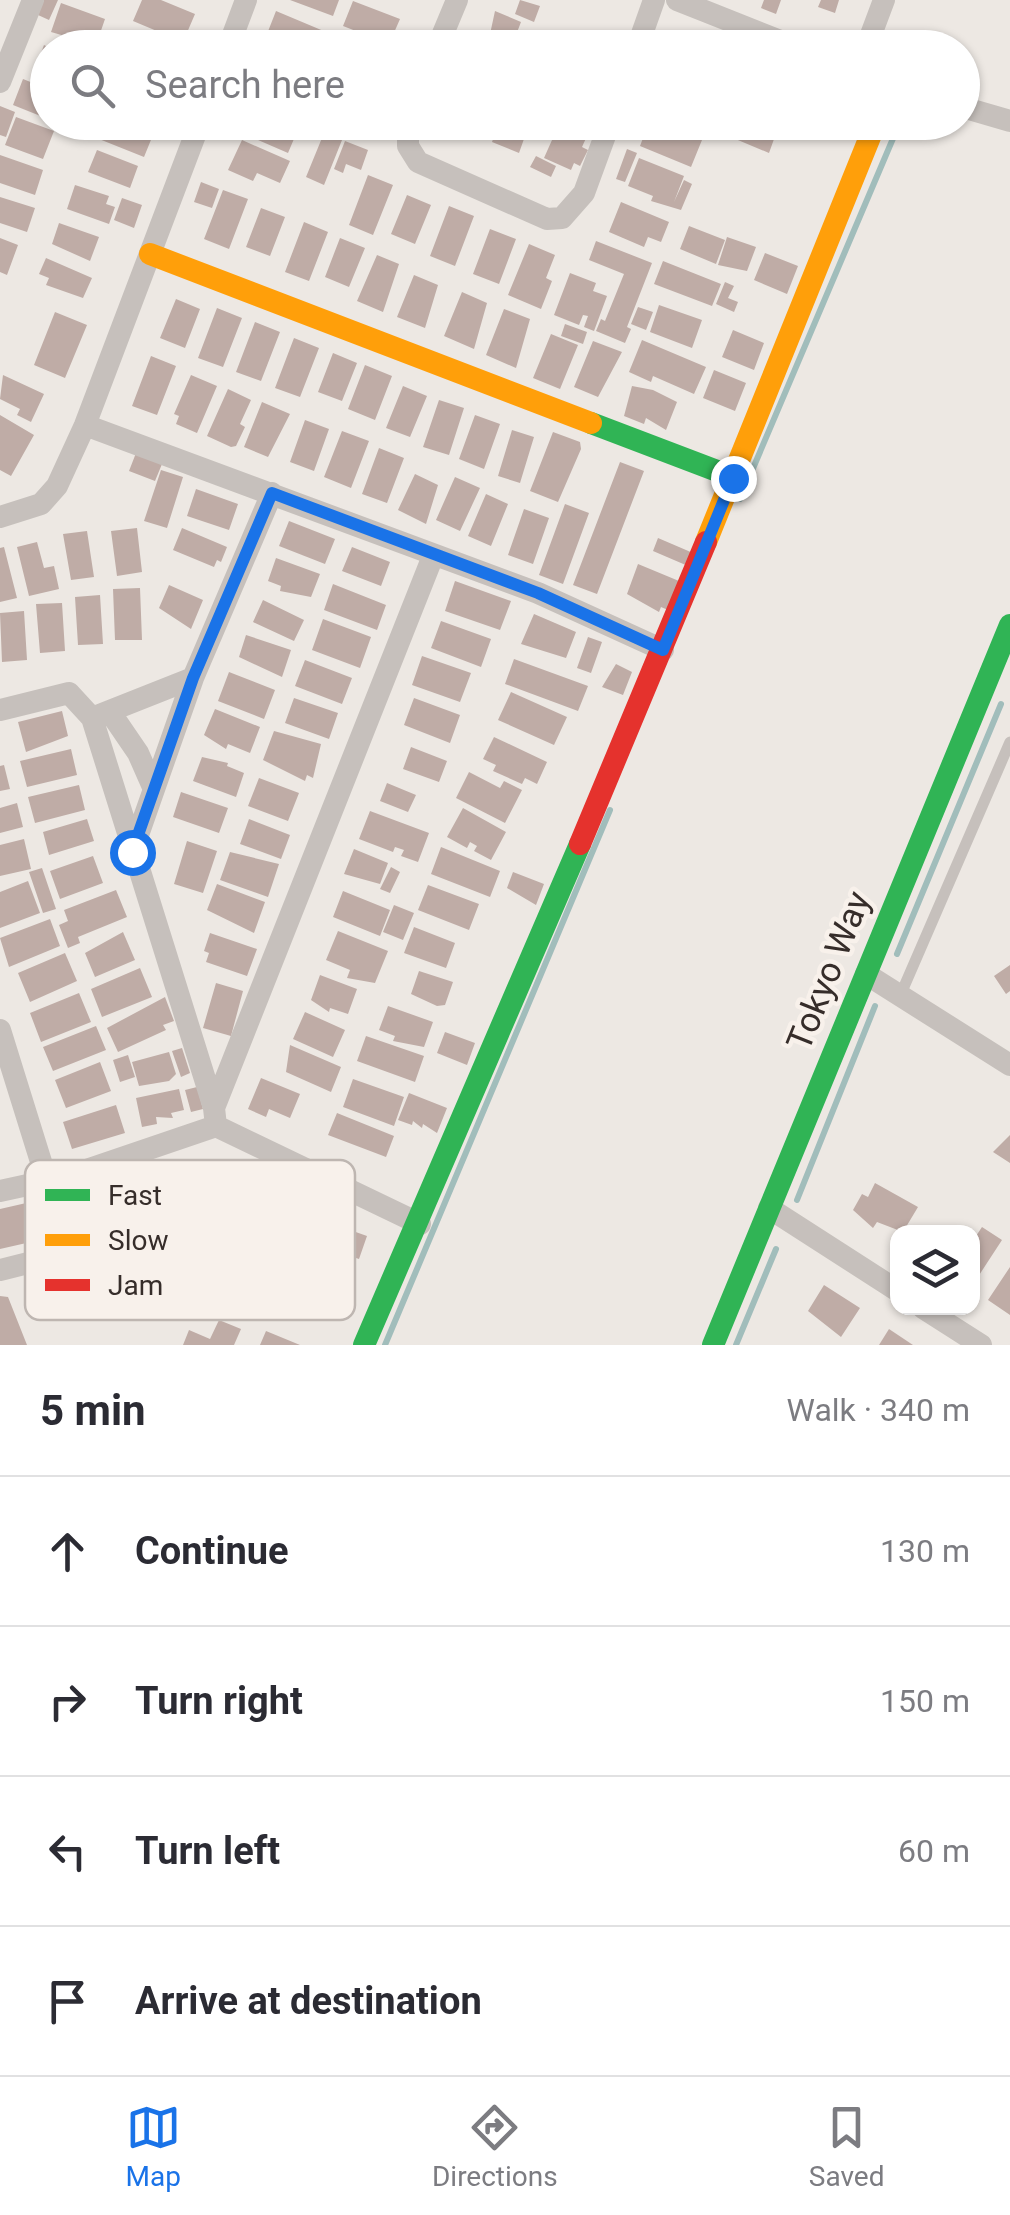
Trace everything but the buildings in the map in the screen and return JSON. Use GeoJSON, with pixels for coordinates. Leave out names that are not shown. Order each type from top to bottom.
{"type":"FeatureCollection","features":[{"type":"Feature","properties":{"kind":"street"},"geometry":{"type":"LineString","coordinates":[[0,82],[33,0]]}},
{"type":"Feature","properties":{"kind":"street"},"geometry":{"type":"LineString","coordinates":[[235,30],[246,0]]}},
{"type":"Feature","properties":{"kind":"street"},"geometry":{"type":"LineString","coordinates":[[444,30],[457,0]]}},
{"type":"Feature","properties":{"kind":"street"},"geometry":{"type":"LineString","coordinates":[[643,30],[654,0]]}},
{"type":"Feature","properties":{"kind":"street"},"geometry":{"type":"LineString","coordinates":[[677,0],[753,30]]}},
{"type":"Feature","properties":{"kind":"street"},"geometry":{"type":"LineString","coordinates":[[873,30],[884,0]]}},
{"type":"Feature","properties":{"kind":"street"},"geometry":{"type":"LineString","coordinates":[[980,112],[1010,121]]}},
{"type":"Feature","properties":{"kind":"street"},"geometry":{"type":"LineString","coordinates":[[0,517],[40,504],[49,495],[85,425],[193,140]]}},
{"type":"Feature","properties":{"kind":"street"},"geometry":{"type":"LineString","coordinates":[[408,140],[418,162],[548,219],[562,218],[584,192],[603,140]]}},
{"type":"Feature","properties":{"kind":"street"},"geometry":{"type":"LineString","coordinates":[[364,1345],[420,1224],[663,650],[869,140]]}},
{"type":"Feature","properties":{"kind":"street"},"geometry":{"type":"LineString","coordinates":[[150,254],[733,478]]}},
{"type":"Feature","properties":{"kind":"street"},"geometry":{"type":"LineString","coordinates":[[85,425],[538,593],[663,650]]}},
{"type":"Feature","properties":{"kind":"street"},"geometry":{"type":"LineString","coordinates":[[132,852],[193,678],[272,493]]}},
{"type":"Feature","properties":{"kind":"street"},"geometry":{"type":"LineString","coordinates":[[106,1160],[215,1117],[433,556]]}},
{"type":"Feature","properties":{"kind":"street","name":"Tokyo Way"},"geometry":{"type":"LineString","coordinates":[[713,1345],[866,974],[1001,675],[1010,625]]}},
{"type":"Feature","properties":{"kind":"street"},"geometry":{"type":"LineString","coordinates":[[101,715],[193,678]]}},
{"type":"Feature","properties":{"kind":"street"},"geometry":{"type":"LineString","coordinates":[[0,710],[69,693],[130,740],[153,787]]}},
{"type":"Feature","properties":{"kind":"street"},"geometry":{"type":"LineString","coordinates":[[101,715],[132,852],[215,1117],[297,1160]]}},
{"type":"Feature","properties":{"kind":"street"},"geometry":{"type":"LineString","coordinates":[[866,974],[1010,1065]]}},
{"type":"Feature","properties":{"kind":"street"},"geometry":{"type":"LineString","coordinates":[[0,1030],[51,1160]]}},
{"type":"Feature","properties":{"kind":"street"},"geometry":{"type":"LineString","coordinates":[[0,1191],[25,1186]]}},
{"type":"Feature","properties":{"kind":"street"},"geometry":{"type":"LineString","coordinates":[[355,1190],[420,1224]]}},
{"type":"Feature","properties":{"kind":"street"},"geometry":{"type":"LineString","coordinates":[[769,1208],[890,1286]]}},
{"type":"Feature","properties":{"kind":"street"},"geometry":{"type":"LineString","coordinates":[[0,1270],[25,1264]]}},
{"type":"Feature","properties":{"kind":"street"},"geometry":{"type":"LineString","coordinates":[[934,1315],[981,1345]]}},
{"type":"Feature","properties":{"kind":"lane"},"geometry":{"type":"LineString","coordinates":[[900,996],[1010,742]]}},
{"type":"Feature","properties":{"kind":"waterway"},"geometry":{"type":"LineString","coordinates":[[740,499],[892,140]]}},
{"type":"Feature","properties":{"kind":"waterway"},"geometry":{"type":"LineString","coordinates":[[897,954],[1001,704]]}},
{"type":"Feature","properties":{"kind":"waterway"},"geometry":{"type":"LineString","coordinates":[[385,1345],[610,810]]}},
{"type":"Feature","properties":{"kind":"waterway"},"geometry":{"type":"LineString","coordinates":[[797,1200],[875,1006]]}},
{"type":"Feature","properties":{"kind":"waterway"},"geometry":{"type":"LineString","coordinates":[[736,1345],[776,1249]]}},
{"type":"Feature","properties":{"kind":"traffic: fast"},"geometry":{"type":"LineString","coordinates":[[591,423],[733,477]]}},
{"type":"Feature","properties":{"kind":"traffic: fast"},"geometry":{"type":"LineString","coordinates":[[713,1345],[1010,625]]}},
{"type":"Feature","properties":{"kind":"traffic: fast"},"geometry":{"type":"LineString","coordinates":[[364,1345],[580,844]]}},
{"type":"Feature","properties":{"kind":"traffic: slow"},"geometry":{"type":"LineString","coordinates":[[706,542],[869,140]]}},
{"type":"Feature","properties":{"kind":"traffic: slow"},"geometry":{"type":"LineString","coordinates":[[150,254],[591,423]]}},
{"type":"Feature","properties":{"kind":"traffic: jam"},"geometry":{"type":"LineString","coordinates":[[580,844],[706,542]]}},
{"type":"Feature","properties":{"kind":"route"},"geometry":{"type":"LineString","coordinates":[[132,852],[193,678],[272,493],[538,593],[663,650],[733,478]]}}]}
